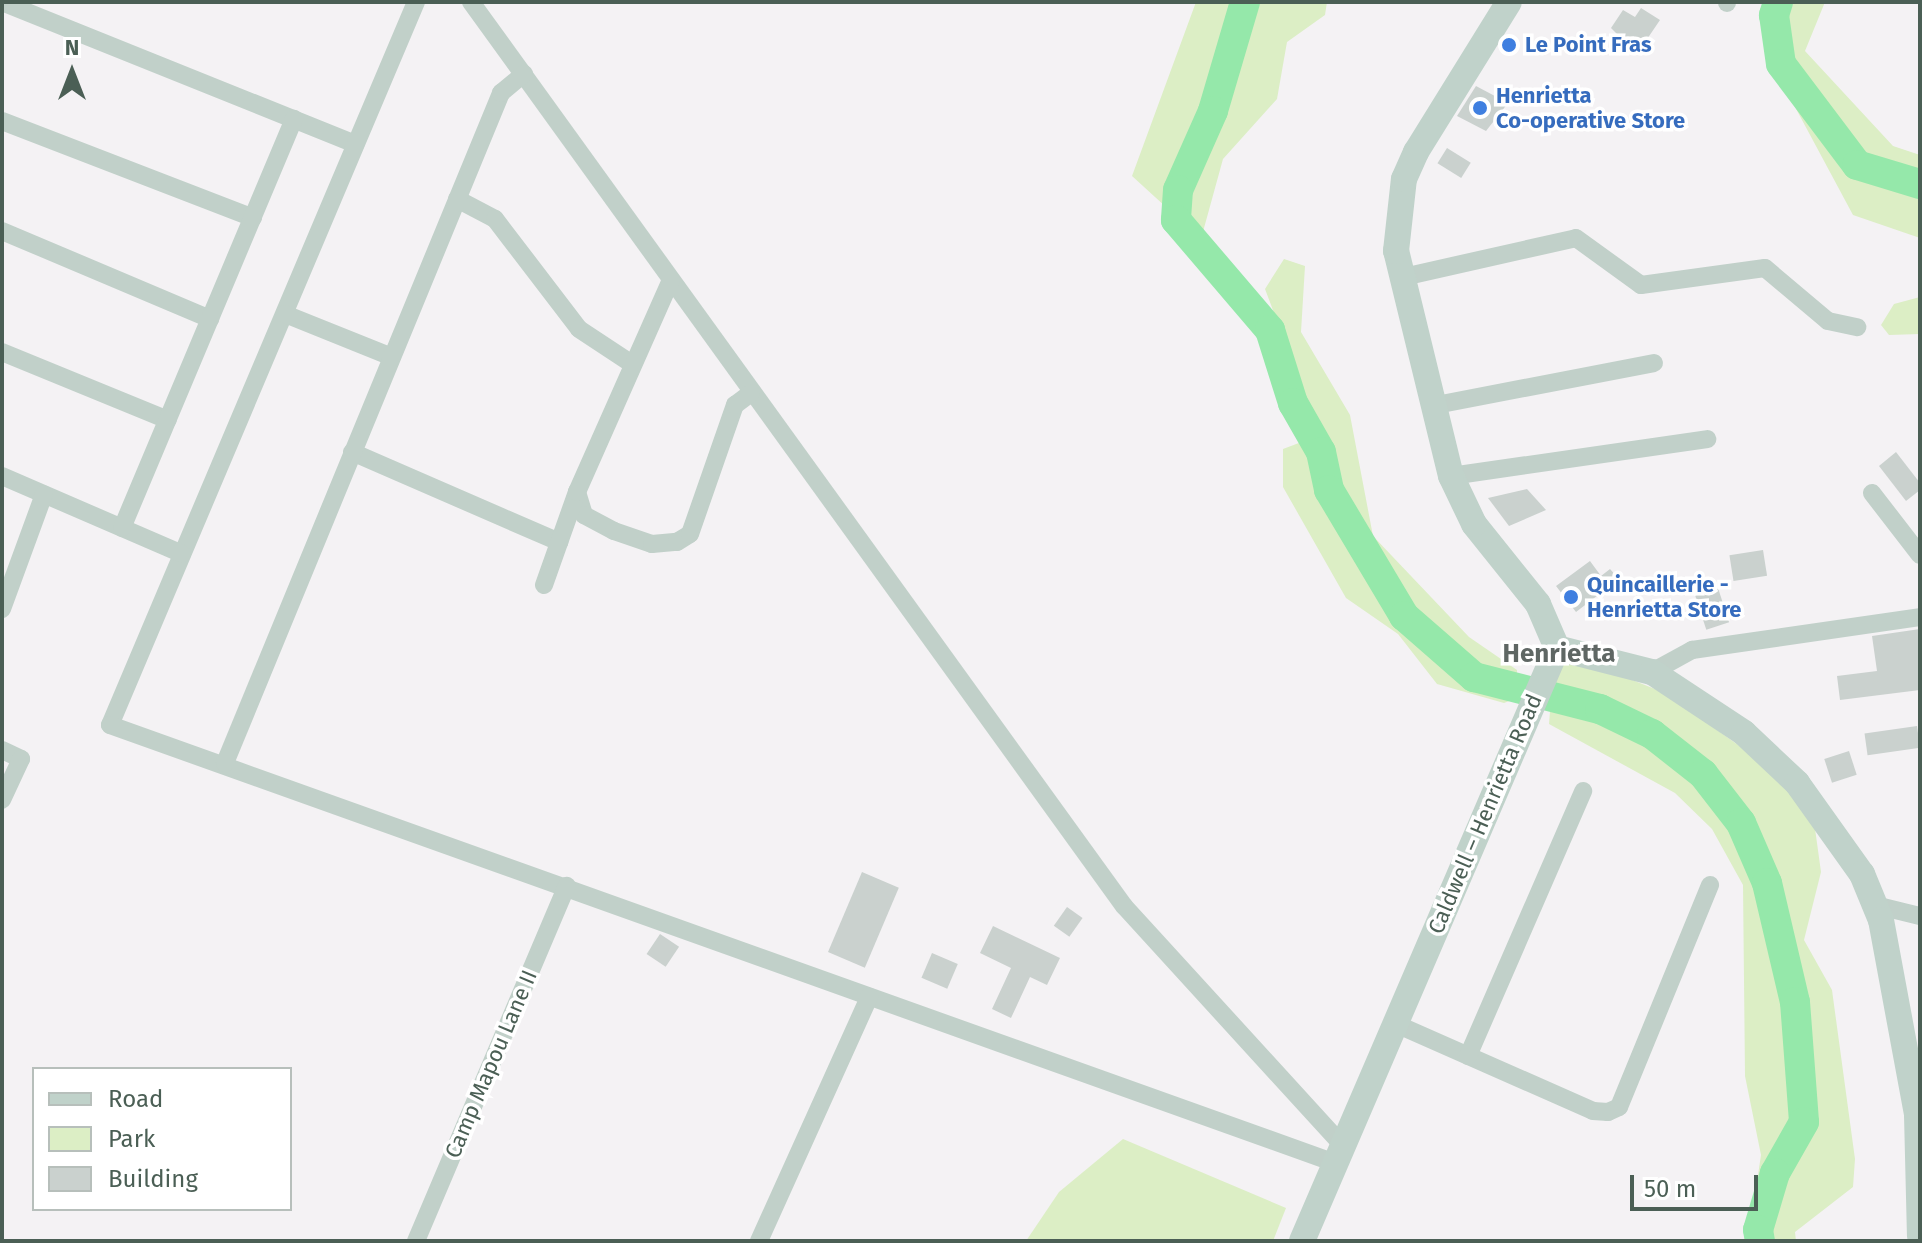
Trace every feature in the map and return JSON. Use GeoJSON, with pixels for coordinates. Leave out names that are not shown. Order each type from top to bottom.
{"type":"FeatureCollection","features":[{"type":"Feature","properties":{"kind":"main road"},"geometry":{"type":"LineString","coordinates":[[1509,2],[1416,152],[1404,179],[1395,225],[1399,278],[1451,476],[1474,524],[1538,604],[1552,656],[1652,672],[1744,733],[1797,783],[1862,874],[1875,905],[1917,1115],[1920,1236]]}},
{"type":"Feature","properties":{"kind":"main road","name":"Caldwell – Henrietta Road"},"geometry":{"type":"LineString","coordinates":[[1302,1241],[1552,656]]}},
{"type":"Feature","properties":{"kind":"street"},"geometry":{"type":"LineString","coordinates":[[2,2],[356,144]]}},
{"type":"Feature","properties":{"kind":"street"},"geometry":{"type":"LineString","coordinates":[[416,2],[110,725],[225,763],[869,997],[1338,1154]]}},
{"type":"Feature","properties":{"kind":"street"},"geometry":{"type":"LineString","coordinates":[[471,2],[1124,906],[1338,1154]]}},
{"type":"Feature","properties":{"kind":"street"},"geometry":{"type":"LineString","coordinates":[[225,763],[501,93],[524,74]]}},
{"type":"Feature","properties":{"kind":"street"},"geometry":{"type":"LineString","coordinates":[[122,528],[294,119]]}},
{"type":"Feature","properties":{"kind":"street"},"geometry":{"type":"LineString","coordinates":[[2,121],[253,218]]}},
{"type":"Feature","properties":{"kind":"street"},"geometry":{"type":"LineString","coordinates":[[457,199],[495,219],[579,329],[632,364]]}},
{"type":"Feature","properties":{"kind":"street"},"geometry":{"type":"LineString","coordinates":[[2,231],[210,319]]}},
{"type":"Feature","properties":{"kind":"street"},"geometry":{"type":"LineString","coordinates":[[1399,278],[1576,238],[1641,285],[1765,268],[1828,321],[1857,327]]}},
{"type":"Feature","properties":{"kind":"street"},"geometry":{"type":"LineString","coordinates":[[544,585],[577,492],[671,280]]}},
{"type":"Feature","properties":{"kind":"street"},"geometry":{"type":"LineString","coordinates":[[285,314],[392,357]]}},
{"type":"Feature","properties":{"kind":"street"},"geometry":{"type":"LineString","coordinates":[[2,352],[168,420]]}},
{"type":"Feature","properties":{"kind":"street"},"geometry":{"type":"LineString","coordinates":[[1431,406],[1654,363]]}},
{"type":"Feature","properties":{"kind":"street"},"geometry":{"type":"LineString","coordinates":[[577,492],[584,515],[614,531],[652,544],[677,542],[690,534],[735,405],[751,393]]}},
{"type":"Feature","properties":{"kind":"street"},"geometry":{"type":"LineString","coordinates":[[1451,476],[1707,439]]}},
{"type":"Feature","properties":{"kind":"street"},"geometry":{"type":"LineString","coordinates":[[352,452],[559,542]]}},
{"type":"Feature","properties":{"kind":"street"},"geometry":{"type":"LineString","coordinates":[[2,476],[182,554]]}},
{"type":"Feature","properties":{"kind":"street"},"geometry":{"type":"LineString","coordinates":[[1872,493],[1920,555]]}},
{"type":"Feature","properties":{"kind":"street"},"geometry":{"type":"LineString","coordinates":[[2,609],[44,494]]}},
{"type":"Feature","properties":{"kind":"street"},"geometry":{"type":"LineString","coordinates":[[1652,672],[1692,650],[1920,617]]}},
{"type":"Feature","properties":{"kind":"street"},"geometry":{"type":"LineString","coordinates":[[2,750],[21,759],[2,800]]}},
{"type":"Feature","properties":{"kind":"street"},"geometry":{"type":"LineString","coordinates":[[1468,1056],[1583,791]]}},
{"type":"Feature","properties":{"kind":"street"},"geometry":{"type":"LineString","coordinates":[[1396,1024],[1593,1111],[1619,1107],[1710,885]]}},
{"type":"Feature","properties":{"kind":"street","name":"Camp Mapou Lane II"},"geometry":{"type":"LineString","coordinates":[[416,1241],[567,886]]}},
{"type":"Feature","properties":{"kind":"street"},"geometry":{"type":"LineString","coordinates":[[1875,905],[1920,916]]}},
{"type":"Feature","properties":{"kind":"street"},"geometry":{"type":"LineString","coordinates":[[759,1241],[869,997]]}},
{"type":"Feature","properties":{"kind":"green space"},"geometry":{"type":"Polygon","coordinates":[[[1196,2],[1327,2],[1325,15],[1287,42],[1277,99],[1223,159],[1201,239],[1132,176],[1196,2]]]}},
{"type":"Feature","properties":{"kind":"green space"},"geometry":{"type":"Polygon","coordinates":[[[1768,2],[1825,2],[1805,51],[1893,146],[1920,155],[1920,238],[1853,215],[1766,53],[1768,2]]]}},
{"type":"Feature","properties":{"kind":"green space"},"geometry":{"type":"Polygon","coordinates":[[[1284,259],[1305,266],[1301,332],[1350,415],[1373,536],[1469,637],[1517,670],[1517,698],[1504,703],[1437,684],[1398,634],[1346,598],[1283,487],[1283,449],[1320,435],[1265,289],[1284,259]]]}},
{"type":"Feature","properties":{"kind":"green space"},"geometry":{"type":"Polygon","coordinates":[[[1920,297],[1920,334],[1889,335],[1881,325],[1894,304],[1920,297]]]}},
{"type":"Feature","properties":{"kind":"green space"},"geometry":{"type":"Polygon","coordinates":[[[1565,662],[1597,666],[1665,693],[1786,779],[1813,814],[1821,872],[1804,940],[1832,990],[1855,1159],[1853,1187],[1795,1232],[1796,1241],[1748,1241],[1761,1155],[1745,1076],[1743,885],[1712,829],[1675,793],[1549,724],[1552,687],[1565,662]]]}},
{"type":"Feature","properties":{"kind":"green space"},"geometry":{"type":"Polygon","coordinates":[[[1123,1139],[1286,1208],[1273,1241],[1026,1241],[1059,1192],[1123,1139]]]}},
{"type":"Feature","properties":{"kind":"building"},"geometry":{"type":"Polygon","coordinates":[[[1641,8],[1660,20],[1637,54],[1611,28],[1623,10],[1635,17],[1641,8]]]}},
{"type":"Feature","properties":{"kind":"building","name":"Henrietta Co-operative Store"},"geometry":{"type":"Polygon","coordinates":[[[1476,86],[1508,103],[1486,131],[1457,116],[1476,86]]]}},
{"type":"Feature","properties":{"kind":"building"},"geometry":{"type":"Polygon","coordinates":[[[1447,148],[1471,163],[1461,178],[1437,163],[1447,148]]]}},
{"type":"Feature","properties":{"kind":"building"},"geometry":{"type":"Polygon","coordinates":[[[1896,452],[1920,483],[1920,490],[1906,501],[1879,466],[1896,452]]]}},
{"type":"Feature","properties":{"kind":"building"},"geometry":{"type":"Polygon","coordinates":[[[1527,489],[1546,510],[1509,526],[1488,498],[1527,489]]]}},
{"type":"Feature","properties":{"kind":"building"},"geometry":{"type":"Polygon","coordinates":[[[1763,550],[1767,576],[1733,581],[1729,555],[1763,550]]]}},
{"type":"Feature","properties":{"kind":"building"},"geometry":{"type":"Polygon","coordinates":[[[1590,561],[1601,576],[1610,569],[1619,579],[1576,612],[1556,586],[1590,561]]]}},
{"type":"Feature","properties":{"kind":"building"},"geometry":{"type":"Polygon","coordinates":[[[1718,588],[1729,622],[1706,630],[1695,595],[1718,588]]]}},
{"type":"Feature","properties":{"kind":"building"},"geometry":{"type":"Polygon","coordinates":[[[1920,629],[1920,690],[1840,700],[1837,676],[1877,671],[1872,636],[1920,629]]]}},
{"type":"Feature","properties":{"kind":"building"},"geometry":{"type":"Polygon","coordinates":[[[1917,726],[1920,748],[1868,755],[1865,733],[1917,726]]]}},
{"type":"Feature","properties":{"kind":"building"},"geometry":{"type":"Polygon","coordinates":[[[1849,751],[1857,775],[1832,783],[1824,759],[1849,751]]]}},
{"type":"Feature","properties":{"kind":"building"},"geometry":{"type":"Polygon","coordinates":[[[862,872],[899,888],[865,968],[828,952],[862,872]]]}},
{"type":"Feature","properties":{"kind":"building"},"geometry":{"type":"Polygon","coordinates":[[[1067,907],[1083,918],[1069,937],[1054,926],[1067,907]]]}},
{"type":"Feature","properties":{"kind":"building"},"geometry":{"type":"Polygon","coordinates":[[[993,926],[1060,958],[1047,985],[1030,977],[1011,1018],[992,1009],[1011,968],[980,953],[993,926]]]}},
{"type":"Feature","properties":{"kind":"building"},"geometry":{"type":"Polygon","coordinates":[[[660,934],[679,947],[666,967],[647,954],[660,934]]]}},
{"type":"Feature","properties":{"kind":"building"},"geometry":{"type":"Polygon","coordinates":[[[932,953],[958,964],[947,989],[921,978],[932,953]]]}},
{"type":"Feature","properties":{"kind":"waterway"},"geometry":{"type":"LineString","coordinates":[[1245,2],[1213,111],[1178,190],[1176,220],[1270,330],[1293,403],[1321,452],[1329,490],[1404,616],[1474,677],[1600,709],[1652,734],[1703,774],[1741,823],[1767,883],[1795,1002],[1804,1122],[1775,1173],[1758,1230],[1760,1241]]}},
{"type":"Feature","properties":{"kind":"waterway"},"geometry":{"type":"LineString","coordinates":[[1778,2],[1774,15],[1781,64],[1857,165],[1920,184]]}},
{"type":"Feature","properties":{"kind":"place","name":"Le Point Fras"},"geometry":{"type":"Point","coordinates":[1509,45]}},
{"type":"Feature","properties":{"kind":"place","name":"Henrietta Co-operative Store"},"geometry":{"type":"Point","coordinates":[1480,108]}},
{"type":"Feature","properties":{"kind":"place","name":"Quincaillerie - Henrietta Store"},"geometry":{"type":"Point","coordinates":[1571,597]}},
{"type":"Feature","properties":{"kind":"district","name":"Henrietta"},"geometry":{"type":"Point","coordinates":[1559,654]}}]}
